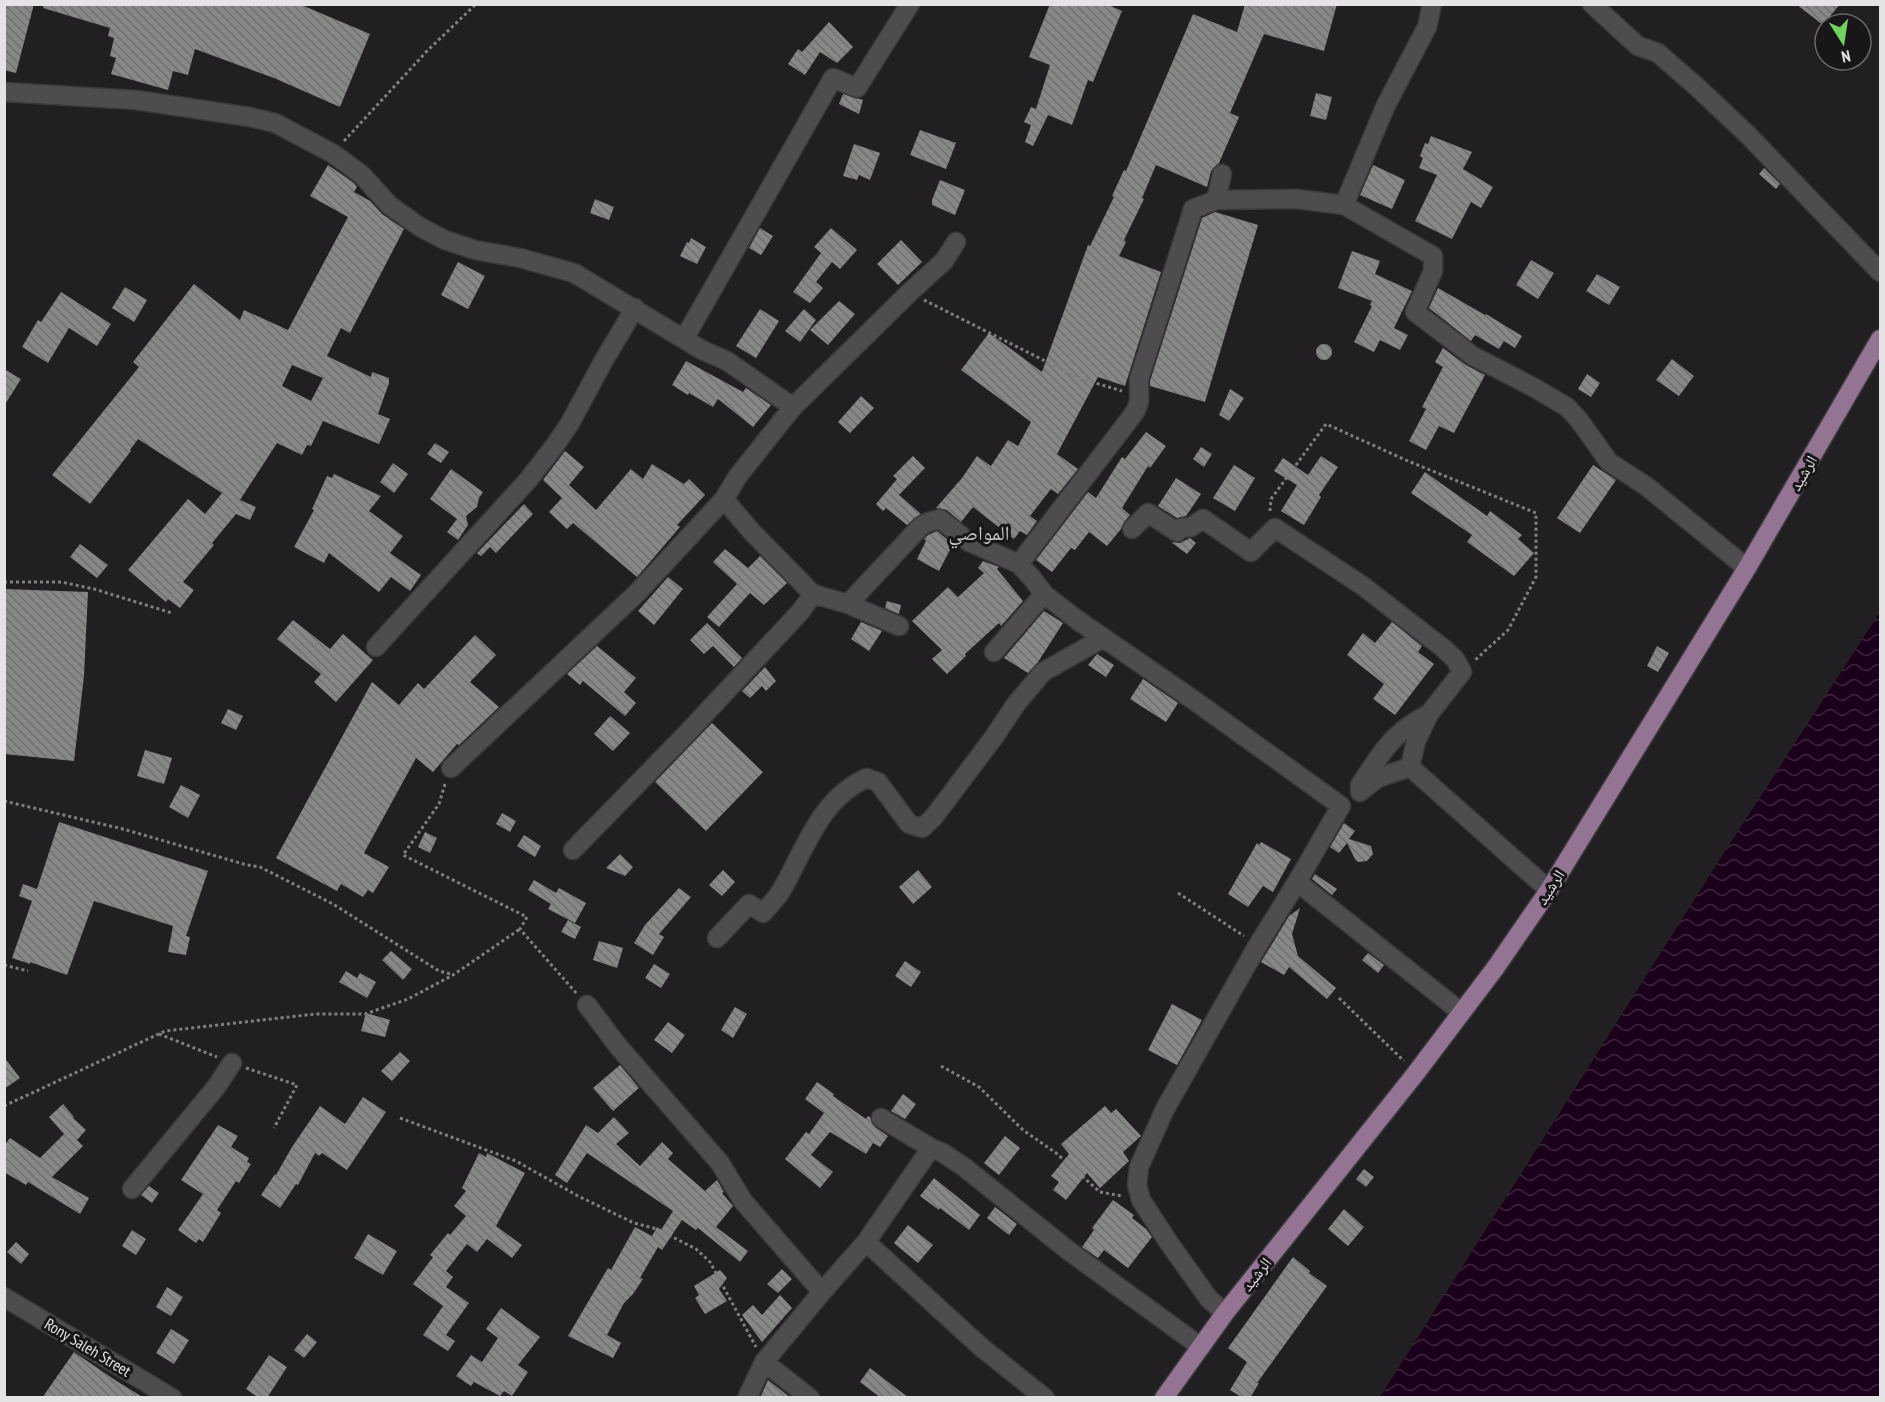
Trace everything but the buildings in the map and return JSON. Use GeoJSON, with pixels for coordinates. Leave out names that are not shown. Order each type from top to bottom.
{"type":"FeatureCollection","features":[{"type":"Feature","properties":{"kind":"main road","name":"الرشيد"},"geometry":{"type":"LineString","coordinates":[[1164,1398],[1225,1313],[1416,1073],[1496,967],[1549,890],[1747,568],[1881,339]]}},
{"type":"Feature","properties":{"kind":"street"},"geometry":{"type":"LineString","coordinates":[[684,339],[833,78],[857,88],[910,4]]}},
{"type":"Feature","properties":{"kind":"street"},"geometry":{"type":"LineString","coordinates":[[1344,206],[1386,105],[1427,27],[1432,4]]}},
{"type":"Feature","properties":{"kind":"street"},"geometry":{"type":"LineString","coordinates":[[1592,4],[1638,46],[1658,53],[1697,87],[1756,143],[1881,272]]}},
{"type":"Feature","properties":{"kind":"street"},"geometry":{"type":"LineString","coordinates":[[4,92],[136,100],[250,117],[275,123],[333,153],[362,176],[389,205],[420,227],[445,240],[475,250],[520,258],[574,273],[702,350],[727,361],[793,407]]}},
{"type":"Feature","properties":{"kind":"street"},"geometry":{"type":"LineString","coordinates":[[1216,200],[1222,174]]}},
{"type":"Feature","properties":{"kind":"street"},"geometry":{"type":"LineString","coordinates":[[1019,564],[1136,412],[1139,402],[1139,379],[1193,209],[1216,200],[1297,199],[1344,206],[1433,256],[1433,271],[1415,312],[1473,356],[1567,407],[1609,462],[1646,486],[1747,568]]}},
{"type":"Feature","properties":{"kind":"street"},"geometry":{"type":"LineString","coordinates":[[451,768],[638,592],[724,499],[738,476],[793,407],[909,292],[944,261],[956,242]]}},
{"type":"Feature","properties":{"kind":"street"},"geometry":{"type":"LineString","coordinates":[[376,647],[529,479],[556,444],[635,308]]}},
{"type":"Feature","properties":{"kind":"street"},"geometry":{"type":"LineString","coordinates":[[724,499],[751,531],[813,594],[848,604],[899,626]]}},
{"type":"Feature","properties":{"kind":"street"},"geometry":{"type":"LineString","coordinates":[[1132,529],[1148,513],[1177,532],[1203,519],[1251,552],[1275,528],[1363,586],[1434,641],[1455,659],[1462,672],[1429,714],[1416,741],[1410,767]]}},
{"type":"Feature","properties":{"kind":"street"},"geometry":{"type":"LineString","coordinates":[[848,604],[921,526],[940,519],[969,542],[1019,564],[1044,594],[1076,620],[1196,701],[1341,806]]}},
{"type":"Feature","properties":{"kind":"street"},"geometry":{"type":"LineString","coordinates":[[573,850],[689,731],[801,611],[813,594]]}},
{"type":"Feature","properties":{"kind":"street"},"geometry":{"type":"LineString","coordinates":[[994,652],[1044,594]]}},
{"type":"Feature","properties":{"kind":"street"},"geometry":{"type":"LineString","coordinates":[[717,938],[749,904],[763,913],[780,893],[822,813],[853,784],[867,778],[878,782],[909,824],[922,828],[933,818],[1016,704],[1043,672],[1103,638]]}},
{"type":"Feature","properties":{"kind":"street"},"geometry":{"type":"LineString","coordinates":[[1360,792],[1360,785],[1394,737],[1409,724],[1429,714]]}},
{"type":"Feature","properties":{"kind":"street"},"geometry":{"type":"LineString","coordinates":[[1410,767],[1549,890]]}},
{"type":"Feature","properties":{"kind":"street"},"geometry":{"type":"LineString","coordinates":[[1225,1313],[1209,1299],[1168,1243],[1141,1200],[1137,1185],[1138,1167],[1165,1109],[1258,945],[1341,806],[1378,778],[1410,767]]}},
{"type":"Feature","properties":{"kind":"street"},"geometry":{"type":"LineString","coordinates":[[1297,882],[1461,1012]]}},
{"type":"Feature","properties":{"kind":"street"},"geometry":{"type":"LineString","coordinates":[[587,1005],[618,1046],[720,1163],[743,1201],[822,1292]]}},
{"type":"Feature","properties":{"kind":"street"},"geometry":{"type":"LineString","coordinates":[[132,1189],[217,1086],[232,1063]]}},
{"type":"Feature","properties":{"kind":"street"},"geometry":{"type":"LineString","coordinates":[[881,1118],[964,1167],[1061,1245],[1201,1347]]}},
{"type":"Feature","properties":{"kind":"street"},"geometry":{"type":"LineString","coordinates":[[747,1398],[764,1362],[866,1242],[931,1148]]}},
{"type":"Feature","properties":{"kind":"street"},"geometry":{"type":"LineString","coordinates":[[866,1242],[981,1347],[1045,1398]]}},
{"type":"Feature","properties":{"kind":"street","name":"Rony Saleh Street"},"geometry":{"type":"LineString","coordinates":[[4,1297],[172,1398]]}},
{"type":"Feature","properties":{"kind":"street"},"geometry":{"type":"LineString","coordinates":[[764,1362],[810,1398]]}},
{"type":"Feature","properties":{"kind":"path"},"geometry":{"type":"LineString","coordinates":[[333,153],[428,50],[476,4]]}},
{"type":"Feature","properties":{"kind":"path"},"geometry":{"type":"LineString","coordinates":[[909,292],[1079,378],[1139,396]]}},
{"type":"Feature","properties":{"kind":"path"},"geometry":{"type":"LineString","coordinates":[[1275,528],[1270,514],[1271,499],[1326,424],[1408,461],[1536,513],[1536,578],[1508,630],[1462,672]]}},
{"type":"Feature","properties":{"kind":"path"},"geometry":{"type":"LineString","coordinates":[[4,582],[61,582],[94,589],[172,613]]}},
{"type":"Feature","properties":{"kind":"path"},"geometry":{"type":"LineString","coordinates":[[4,1106],[165,1031],[315,1014],[364,1014],[408,999],[453,975],[520,929],[527,917],[403,855],[439,804],[451,768]]}},
{"type":"Feature","properties":{"kind":"path"},"geometry":{"type":"LineString","coordinates":[[4,801],[123,829],[260,867],[333,904],[439,971],[453,975]]}},
{"type":"Feature","properties":{"kind":"path"},"geometry":{"type":"LineString","coordinates":[[1178,892],[1258,945]]}},
{"type":"Feature","properties":{"kind":"path"},"geometry":{"type":"LineString","coordinates":[[520,929],[587,1005]]}},
{"type":"Feature","properties":{"kind":"path"},"geometry":{"type":"LineString","coordinates":[[4,965],[28,971]]}},
{"type":"Feature","properties":{"kind":"path"},"geometry":{"type":"LineString","coordinates":[[1339,998],[1416,1073]]}},
{"type":"Feature","properties":{"kind":"path"},"geometry":{"type":"LineString","coordinates":[[941,1066],[979,1087],[1023,1130],[1056,1153],[1100,1192],[1141,1200]]}},
{"type":"Feature","properties":{"kind":"path"},"geometry":{"type":"LineString","coordinates":[[400,1118],[516,1161],[634,1223],[657,1229],[696,1249],[710,1262],[764,1362]]}},
{"type":"Feature","properties":{"kind":"water"},"geometry":{"type":"Polygon","coordinates":[[[1880,612],[1880,1397],[1380,1397],[1722,856],[1880,612]]]}},
{"type":"Feature","properties":{"kind":"district","name":"المواصي"},"geometry":{"type":"Point","coordinates":[979,533]}}]}
